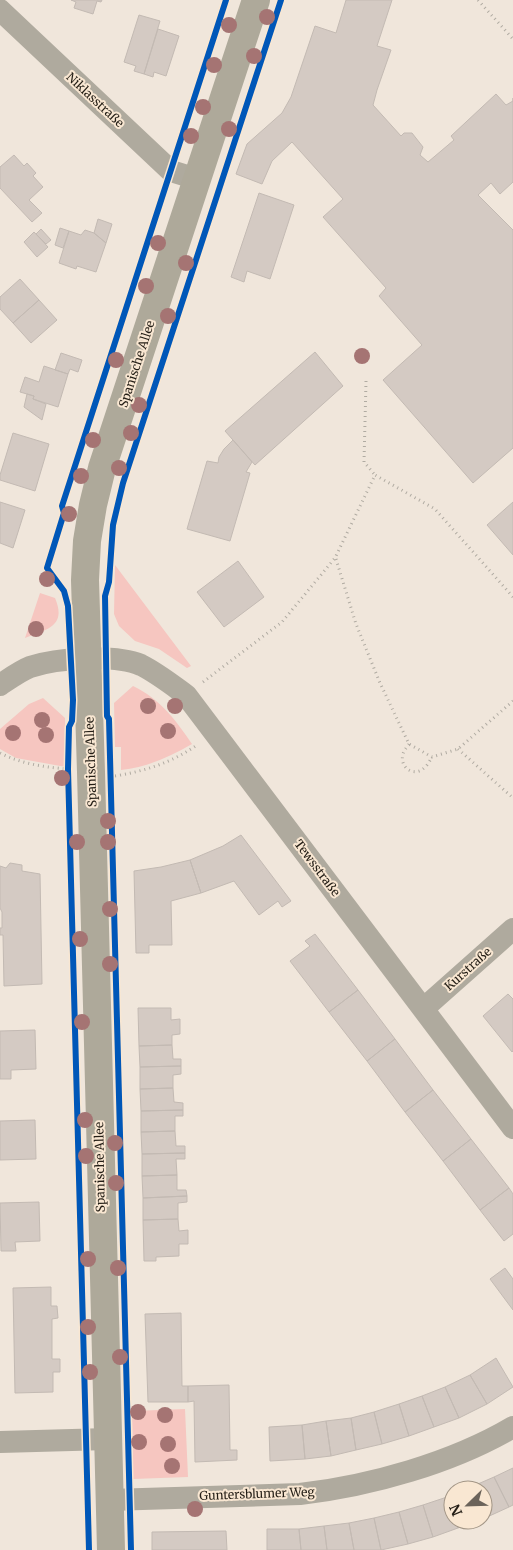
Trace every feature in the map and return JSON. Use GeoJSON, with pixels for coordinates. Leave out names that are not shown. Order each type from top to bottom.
{"type":"FeatureCollection","features":[{"type":"Feature","properties":{"kind":"main road","name":"Spanische Allee"},"geometry":{"type":"LineString","coordinates":[[111,1550],[85,580],[87,541],[92,505],[102,468],[256,0]]}},
{"type":"Feature","properties":{"kind":"street","name":"Niklasstraße"},"geometry":{"type":"LineString","coordinates":[[4,22],[171,171],[197,180]]}},
{"type":"Feature","properties":{"kind":"street","name":"Tewsstraße"},"geometry":{"type":"LineString","coordinates":[[0,685],[28,668],[56,660],[123,660],[140,665],[159,675],[186,695],[513,1128]]}},
{"type":"Feature","properties":{"kind":"street","name":"Kurstraße"},"geometry":{"type":"LineString","coordinates":[[423,1009],[513,928]]}},
{"type":"Feature","properties":{"kind":"street","name":"Guntersblumer Weg"},"geometry":{"type":"LineString","coordinates":[[110,1500],[300,1494],[326,1491],[396,1475],[463,1452],[513,1426]]}},
{"type":"Feature","properties":{"kind":"street"},"geometry":{"type":"LineString","coordinates":[[0,1442],[108,1439]]}},
{"type":"Feature","properties":{"kind":"path"},"geometry":{"type":"LineString","coordinates":[[478,0],[513,39]]}},
{"type":"Feature","properties":{"kind":"path"},"geometry":{"type":"LineString","coordinates":[[366,382],[364,462],[375,475],[435,509],[513,597]]}},
{"type":"Feature","properties":{"kind":"path"},"geometry":{"type":"LineString","coordinates":[[201,684],[282,622],[336,558],[375,475]]}},
{"type":"Feature","properties":{"kind":"path"},"geometry":{"type":"LineString","coordinates":[[336,558],[356,624],[380,683],[409,744],[432,757]]}},
{"type":"Feature","properties":{"kind":"path"},"geometry":{"type":"LineString","coordinates":[[409,744],[403,752],[402,760],[406,768],[412,772],[419,772],[426,767],[432,757],[458,749],[513,701]]}},
{"type":"Feature","properties":{"kind":"path"},"geometry":{"type":"LineString","coordinates":[[111,777],[140,772],[163,765],[197,745]]}},
{"type":"Feature","properties":{"kind":"path"},"geometry":{"type":"LineString","coordinates":[[458,749],[513,798]]}},
{"type":"Feature","properties":{"kind":"path"},"geometry":{"type":"LineString","coordinates":[[0,753],[15,760],[68,769]]}},
{"type":"Feature","properties":{"kind":"shaded area"},"geometry":{"type":"Polygon","coordinates":[[[115,565],[191,666],[187,668],[159,649],[135,641],[119,626],[114,614],[115,565]]]}},
{"type":"Feature","properties":{"kind":"shaded area"},"geometry":{"type":"Polygon","coordinates":[[[40,593],[55,598],[58,607],[57,621],[53,626],[25,638],[40,593]]]}},
{"type":"Feature","properties":{"kind":"shaded area"},"geometry":{"type":"Polygon","coordinates":[[[133,686],[159,703],[192,744],[158,761],[121,770],[121,747],[115,747],[114,703],[133,686]]]}},
{"type":"Feature","properties":{"kind":"shaded area"},"geometry":{"type":"Polygon","coordinates":[[[43,698],[65,718],[66,767],[16,758],[0,749],[0,729],[29,704],[43,698]]]}},
{"type":"Feature","properties":{"kind":"shaded area"},"geometry":{"type":"Polygon","coordinates":[[[185,1409],[188,1477],[133,1479],[132,1411],[185,1409]]]}},
{"type":"Feature","properties":{"kind":"building"},"geometry":{"type":"Polygon","coordinates":[[[71,0],[102,0],[101,2],[97,1],[93,14],[74,8],[76,2],[71,0]]]}},
{"type":"Feature","properties":{"kind":"building"},"geometry":{"type":"Polygon","coordinates":[[[346,0],[392,0],[377,46],[391,50],[373,105],[401,136],[404,133],[412,133],[423,147],[420,155],[428,162],[454,140],[451,136],[496,94],[506,105],[513,101],[513,182],[500,194],[491,183],[478,195],[513,230],[513,448],[473,483],[383,380],[422,345],[379,296],[386,288],[323,217],[343,199],[292,142],[272,161],[262,184],[236,174],[247,144],[282,113],[291,97],[315,26],[336,33],[346,0]]]}},
{"type":"Feature","properties":{"kind":"building"},"geometry":{"type":"Polygon","coordinates":[[[139,15],[160,21],[144,74],[134,71],[136,66],[124,62],[139,15]]]}},
{"type":"Feature","properties":{"kind":"building"},"geometry":{"type":"Polygon","coordinates":[[[158,29],[179,36],[166,76],[154,72],[153,77],[144,74],[158,29]]]}},
{"type":"Feature","properties":{"kind":"building"},"geometry":{"type":"Polygon","coordinates":[[[14,155],[24,166],[27,163],[36,173],[33,176],[43,187],[29,200],[42,213],[32,222],[0,188],[0,167],[14,155]]]}},
{"type":"Feature","properties":{"kind":"building"},"geometry":{"type":"Polygon","coordinates":[[[259,193],[294,205],[270,279],[247,271],[244,282],[231,277],[259,193]]]}},
{"type":"Feature","properties":{"kind":"building"},"geometry":{"type":"Polygon","coordinates":[[[98,219],[112,224],[106,243],[94,233],[98,219]]]}},
{"type":"Feature","properties":{"kind":"building"},"geometry":{"type":"Polygon","coordinates":[[[60,228],[69,231],[63,248],[55,245],[60,228]]]}},
{"type":"Feature","properties":{"kind":"building"},"geometry":{"type":"Polygon","coordinates":[[[41,229],[51,240],[46,244],[36,234],[41,229]]]}},
{"type":"Feature","properties":{"kind":"building"},"geometry":{"type":"Polygon","coordinates":[[[85,230],[94,233],[106,243],[96,272],[77,266],[76,269],[59,263],[69,231],[81,235],[85,230]]]}},
{"type":"Feature","properties":{"kind":"building"},"geometry":{"type":"Polygon","coordinates":[[[34,232],[48,247],[37,257],[24,242],[34,232]]]}},
{"type":"Feature","properties":{"kind":"building"},"geometry":{"type":"Polygon","coordinates":[[[20,279],[39,300],[13,323],[0,309],[0,297],[20,279]]]}},
{"type":"Feature","properties":{"kind":"building"},"geometry":{"type":"Polygon","coordinates":[[[39,300],[57,320],[31,343],[13,323],[39,300]]]}},
{"type":"Feature","properties":{"kind":"building"},"geometry":{"type":"Polygon","coordinates":[[[315,352],[343,386],[255,465],[225,431],[315,352]]]}},
{"type":"Feature","properties":{"kind":"building"},"geometry":{"type":"Polygon","coordinates":[[[61,353],[82,360],[78,372],[70,369],[68,374],[55,370],[61,353]]]}},
{"type":"Feature","properties":{"kind":"building"},"geometry":{"type":"Polygon","coordinates":[[[44,366],[68,374],[58,407],[33,399],[34,396],[20,392],[25,377],[39,382],[44,366]]]}},
{"type":"Feature","properties":{"kind":"building"},"geometry":{"type":"Polygon","coordinates":[[[27,394],[34,396],[33,399],[46,404],[42,420],[24,407],[27,394]]]}},
{"type":"Feature","properties":{"kind":"building"},"geometry":{"type":"Polygon","coordinates":[[[13,433],[49,444],[35,491],[0,480],[13,433]]]}},
{"type":"Feature","properties":{"kind":"building"},"geometry":{"type":"Polygon","coordinates":[[[233,440],[252,462],[246,472],[250,473],[230,541],[187,529],[207,461],[218,463],[224,449],[233,440]]]}},
{"type":"Feature","properties":{"kind":"building"},"geometry":{"type":"Polygon","coordinates":[[[0,502],[25,510],[13,548],[0,543],[0,502]]]}},
{"type":"Feature","properties":{"kind":"building"},"geometry":{"type":"Polygon","coordinates":[[[513,502],[513,555],[487,525],[513,502]]]}},
{"type":"Feature","properties":{"kind":"building"},"geometry":{"type":"Polygon","coordinates":[[[238,561],[264,597],[224,627],[197,592],[238,561]]]}},
{"type":"Feature","properties":{"kind":"building"},"geometry":{"type":"Polygon","coordinates":[[[241,835],[291,901],[282,907],[278,901],[259,915],[234,881],[201,893],[190,860],[223,846],[241,835]]]}},
{"type":"Feature","properties":{"kind":"building"},"geometry":{"type":"Polygon","coordinates":[[[190,860],[201,893],[171,901],[172,945],[149,945],[149,953],[136,953],[134,871],[190,860]]]}},
{"type":"Feature","properties":{"kind":"building"},"geometry":{"type":"Polygon","coordinates":[[[10,863],[22,865],[22,871],[40,874],[42,984],[4,986],[3,935],[0,935],[2,912],[0,908],[0,866],[6,868],[10,863]]]}},
{"type":"Feature","properties":{"kind":"building"},"geometry":{"type":"Polygon","coordinates":[[[315,934],[358,990],[329,1012],[290,961],[310,946],[305,941],[315,934]]]}},
{"type":"Feature","properties":{"kind":"building"},"geometry":{"type":"Polygon","coordinates":[[[358,990],[395,1039],[367,1061],[329,1012],[358,990]]]}},
{"type":"Feature","properties":{"kind":"building"},"geometry":{"type":"Polygon","coordinates":[[[508,994],[513,999],[512,1052],[483,1016],[508,994]]]}},
{"type":"Feature","properties":{"kind":"building"},"geometry":{"type":"Polygon","coordinates":[[[138,1008],[171,1008],[171,1020],[180,1019],[180,1034],[172,1035],[172,1045],[139,1046],[138,1008]]]}},
{"type":"Feature","properties":{"kind":"building"},"geometry":{"type":"Polygon","coordinates":[[[35,1030],[36,1069],[11,1070],[11,1079],[0,1079],[0,1031],[35,1030]]]}},
{"type":"Feature","properties":{"kind":"building"},"geometry":{"type":"Polygon","coordinates":[[[395,1039],[433,1090],[405,1112],[367,1061],[395,1039]]]}},
{"type":"Feature","properties":{"kind":"building"},"geometry":{"type":"Polygon","coordinates":[[[172,1045],[173,1059],[181,1059],[181,1066],[140,1067],[139,1046],[172,1045]]]}},
{"type":"Feature","properties":{"kind":"building"},"geometry":{"type":"Polygon","coordinates":[[[181,1066],[181,1074],[173,1075],[173,1088],[140,1089],[140,1067],[181,1066]]]}},
{"type":"Feature","properties":{"kind":"building"},"geometry":{"type":"Polygon","coordinates":[[[173,1088],[174,1102],[183,1103],[183,1110],[141,1111],[140,1089],[173,1088]]]}},
{"type":"Feature","properties":{"kind":"building"},"geometry":{"type":"Polygon","coordinates":[[[433,1090],[471,1139],[443,1161],[405,1112],[433,1090]]]}},
{"type":"Feature","properties":{"kind":"building"},"geometry":{"type":"Polygon","coordinates":[[[183,1110],[183,1116],[175,1116],[175,1131],[141,1132],[141,1111],[183,1110]]]}},
{"type":"Feature","properties":{"kind":"building"},"geometry":{"type":"Polygon","coordinates":[[[35,1120],[36,1159],[0,1160],[0,1121],[35,1120]]]}},
{"type":"Feature","properties":{"kind":"building"},"geometry":{"type":"Polygon","coordinates":[[[175,1131],[176,1146],[185,1146],[185,1153],[142,1154],[141,1132],[175,1131]]]}},
{"type":"Feature","properties":{"kind":"building"},"geometry":{"type":"Polygon","coordinates":[[[471,1139],[509,1188],[480,1210],[443,1161],[471,1139]]]}},
{"type":"Feature","properties":{"kind":"building"},"geometry":{"type":"Polygon","coordinates":[[[185,1153],[185,1159],[176,1159],[177,1175],[142,1176],[142,1154],[185,1153]]]}},
{"type":"Feature","properties":{"kind":"building"},"geometry":{"type":"Polygon","coordinates":[[[177,1175],[177,1190],[186,1190],[187,1196],[143,1198],[142,1176],[177,1175]]]}},
{"type":"Feature","properties":{"kind":"building"},"geometry":{"type":"Polygon","coordinates":[[[509,1188],[513,1194],[513,1234],[504,1241],[480,1210],[509,1188]]]}},
{"type":"Feature","properties":{"kind":"building"},"geometry":{"type":"Polygon","coordinates":[[[187,1196],[187,1202],[178,1203],[178,1219],[143,1220],[143,1198],[187,1196]]]}},
{"type":"Feature","properties":{"kind":"building"},"geometry":{"type":"Polygon","coordinates":[[[39,1202],[40,1241],[15,1242],[16,1251],[1,1251],[0,1203],[39,1202]]]}},
{"type":"Feature","properties":{"kind":"building"},"geometry":{"type":"Polygon","coordinates":[[[178,1219],[179,1231],[188,1230],[188,1244],[179,1244],[179,1256],[156,1257],[156,1261],[144,1261],[143,1220],[178,1219]]]}},
{"type":"Feature","properties":{"kind":"building"},"geometry":{"type":"Polygon","coordinates":[[[505,1268],[513,1279],[513,1310],[490,1279],[505,1268]]]}},
{"type":"Feature","properties":{"kind":"building"},"geometry":{"type":"Polygon","coordinates":[[[51,1287],[51,1306],[57,1306],[58,1318],[52,1319],[52,1359],[60,1359],[60,1372],[53,1372],[53,1392],[15,1393],[13,1288],[51,1287]]]}},
{"type":"Feature","properties":{"kind":"building"},"geometry":{"type":"Polygon","coordinates":[[[181,1313],[182,1386],[188,1386],[188,1402],[148,1402],[145,1314],[181,1313]]]}},
{"type":"Feature","properties":{"kind":"building"},"geometry":{"type":"Polygon","coordinates":[[[496,1358],[513,1387],[487,1404],[470,1375],[496,1358]]]}},
{"type":"Feature","properties":{"kind":"building"},"geometry":{"type":"Polygon","coordinates":[[[470,1375],[487,1404],[459,1418],[445,1387],[470,1375]]]}},
{"type":"Feature","properties":{"kind":"building"},"geometry":{"type":"Polygon","coordinates":[[[229,1385],[230,1450],[237,1450],[237,1460],[195,1462],[194,1401],[188,1402],[188,1386],[229,1385]]]}},
{"type":"Feature","properties":{"kind":"building"},"geometry":{"type":"Polygon","coordinates":[[[445,1387],[459,1418],[434,1427],[422,1396],[445,1387]]]}},
{"type":"Feature","properties":{"kind":"building"},"geometry":{"type":"Polygon","coordinates":[[[422,1396],[434,1427],[409,1436],[399,1404],[422,1396]]]}},
{"type":"Feature","properties":{"kind":"building"},"geometry":{"type":"Polygon","coordinates":[[[399,1404],[409,1436],[382,1444],[374,1412],[399,1404]]]}},
{"type":"Feature","properties":{"kind":"building"},"geometry":{"type":"Polygon","coordinates":[[[374,1412],[382,1444],[356,1450],[351,1418],[374,1412]]]}},
{"type":"Feature","properties":{"kind":"building"},"geometry":{"type":"Polygon","coordinates":[[[351,1418],[356,1450],[331,1456],[326,1421],[351,1418]]]}},
{"type":"Feature","properties":{"kind":"building"},"geometry":{"type":"Polygon","coordinates":[[[326,1421],[331,1456],[305,1459],[302,1425],[326,1421]]]}},
{"type":"Feature","properties":{"kind":"building"},"geometry":{"type":"Polygon","coordinates":[[[302,1425],[305,1459],[270,1461],[269,1427],[302,1425]]]}},
{"type":"Feature","properties":{"kind":"building"},"geometry":{"type":"Polygon","coordinates":[[[513,1468],[513,1505],[509,1507],[494,1477],[513,1468]]]}},
{"type":"Feature","properties":{"kind":"building"},"geometry":{"type":"Polygon","coordinates":[[[494,1477],[509,1507],[493,1514],[493,1480],[487,1480],[494,1477]]]}},
{"type":"Feature","properties":{"kind":"building"},"geometry":{"type":"Polygon","coordinates":[[[443,1498],[443,1530],[452,1530],[433,1537],[423,1505],[443,1498]]]}},
{"type":"Feature","properties":{"kind":"building"},"geometry":{"type":"Polygon","coordinates":[[[423,1505],[433,1537],[408,1544],[399,1512],[423,1505]]]}},
{"type":"Feature","properties":{"kind":"building"},"geometry":{"type":"Polygon","coordinates":[[[399,1512],[408,1544],[381,1550],[374,1518],[399,1512]]]}},
{"type":"Feature","properties":{"kind":"building"},"geometry":{"type":"Polygon","coordinates":[[[374,1518],[381,1550],[354,1550],[349,1523],[374,1518]]]}},
{"type":"Feature","properties":{"kind":"building"},"geometry":{"type":"Polygon","coordinates":[[[349,1523],[354,1550],[327,1550],[324,1526],[349,1523]]]}},
{"type":"Feature","properties":{"kind":"building"},"geometry":{"type":"Polygon","coordinates":[[[324,1526],[327,1550],[301,1550],[299,1529],[324,1526]]]}},
{"type":"Feature","properties":{"kind":"building"},"geometry":{"type":"Polygon","coordinates":[[[267,1529],[299,1529],[301,1550],[267,1550],[267,1529]]]}},
{"type":"Feature","properties":{"kind":"building"},"geometry":{"type":"Polygon","coordinates":[[[226,1531],[227,1550],[152,1550],[152,1532],[226,1531]]]}},
{"type":"Feature","properties":{"kind":"cycle path"},"geometry":{"type":"LineString","coordinates":[[89,1550],[68,769],[69,727],[72,721],[73,700],[68,606],[64,591],[47,568],[64,513],[62,506],[226,0]]}},
{"type":"Feature","properties":{"kind":"cycle path"},"geometry":{"type":"LineString","coordinates":[[131,1550],[105,596],[109,582],[113,525],[123,483],[281,0]]}}]}
